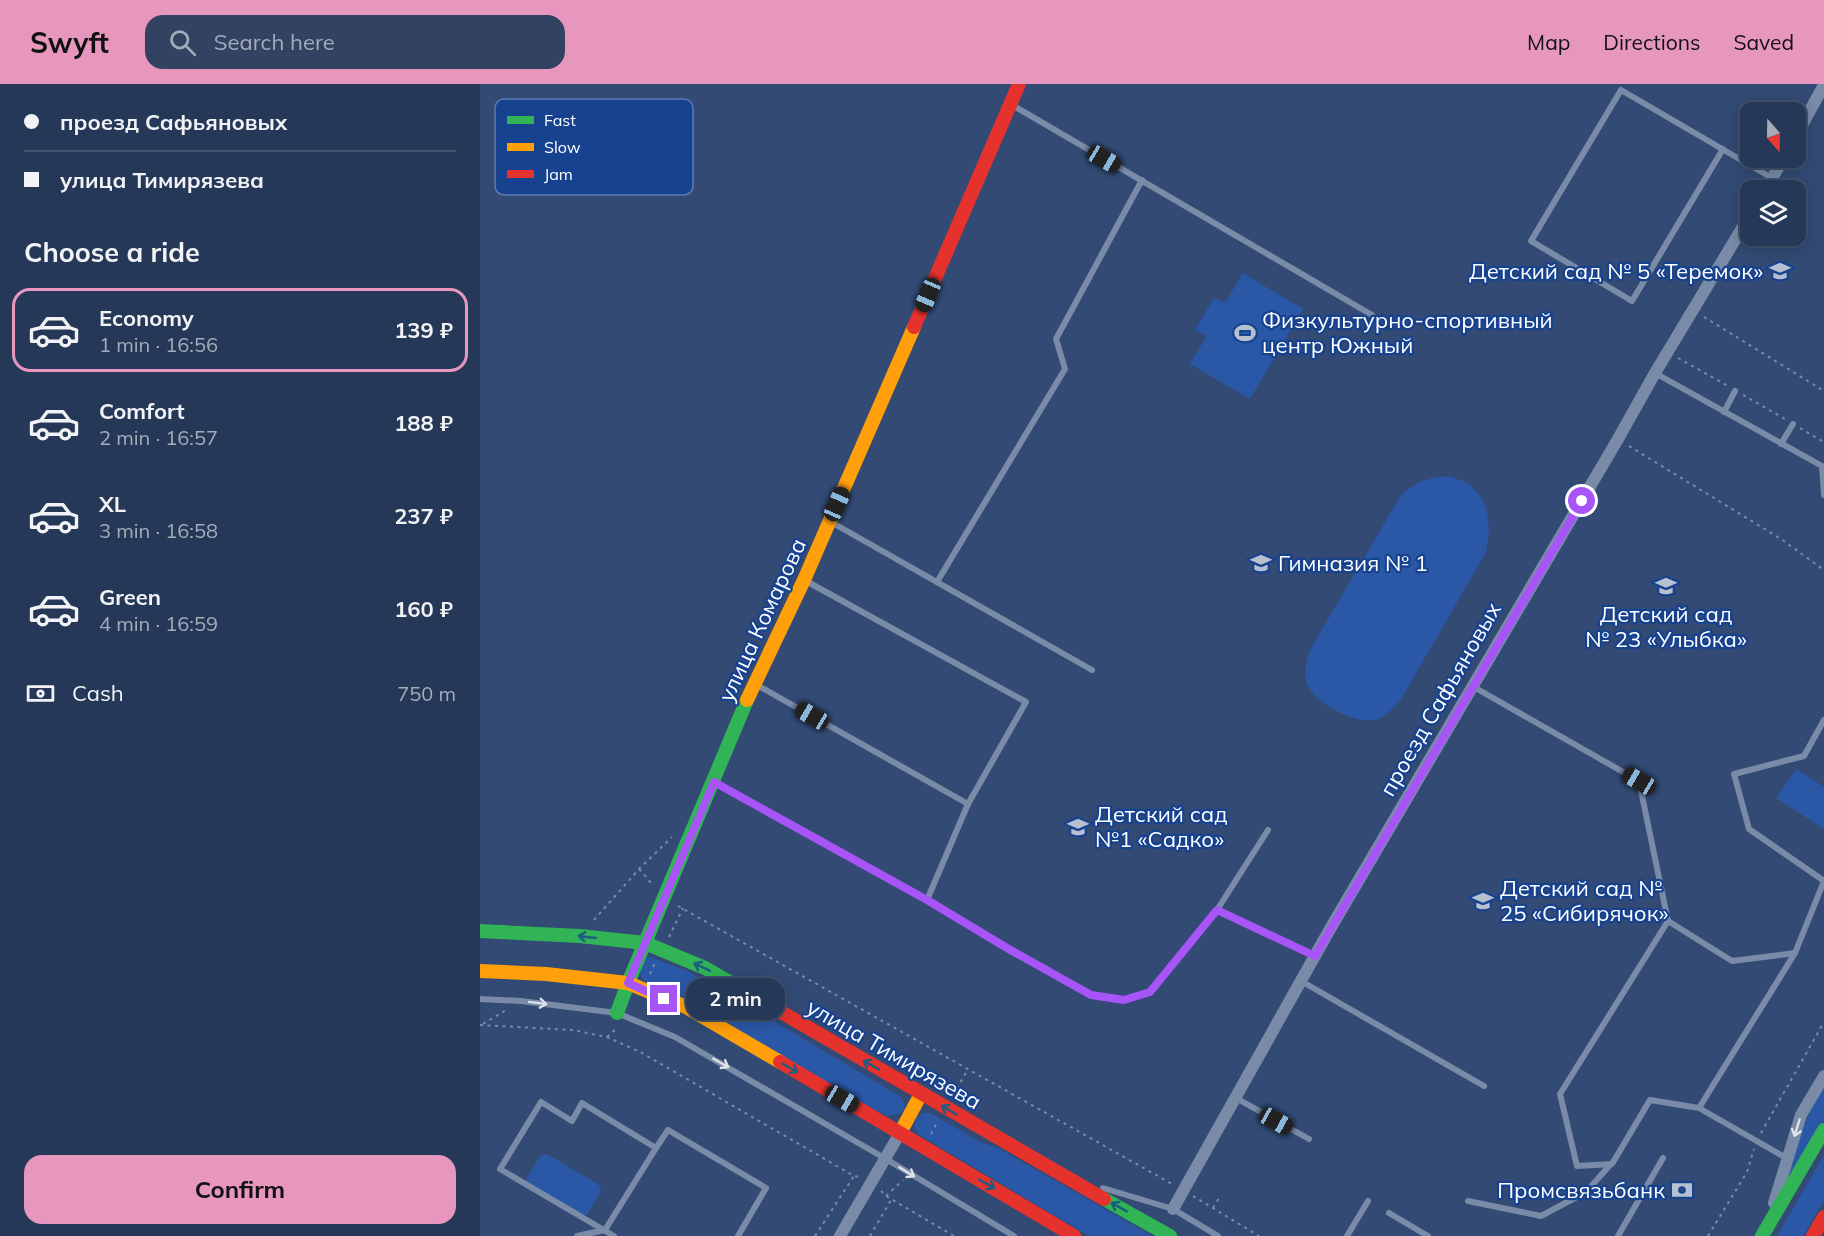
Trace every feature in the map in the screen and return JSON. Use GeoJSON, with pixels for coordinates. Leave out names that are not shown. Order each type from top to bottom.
{"type":"FeatureCollection","features":[{"type":"Feature","properties":{"kind":"main road","name":"улица Комарова"},"geometry":{"type":"LineString","coordinates":[[617,1013],[754,683],[804,580],[1019,84]]}},
{"type":"Feature","properties":{"kind":"main road","name":"улица Тимирязева"},"geometry":{"type":"LineString","coordinates":[[480,930],[580,936],[645,943],[705,968],[1170,1236]]}},
{"type":"Feature","properties":{"kind":"main road"},"geometry":{"type":"LineString","coordinates":[[480,971],[546,974],[628,983],[686,1007],[1074,1236]]}},
{"type":"Feature","properties":{"kind":"main road"},"geometry":{"type":"LineString","coordinates":[[900,1133],[921,1094]]}},
{"type":"Feature","properties":{"kind":"main road"},"geometry":{"type":"LineString","coordinates":[[1763,1233],[1824,1130]]}},
{"type":"Feature","properties":{"kind":"main road"},"geometry":{"type":"LineString","coordinates":[[1813,1236],[1824,1217]]}},
{"type":"Feature","properties":{"kind":"street"},"geometry":{"type":"LineString","coordinates":[[1806,121],[1820,100],[1824,85]]}},
{"type":"Feature","properties":{"kind":"street"},"geometry":{"type":"LineString","coordinates":[[1772,178],[1778,168]]}},
{"type":"Feature","properties":{"kind":"street","name":"проезд Сафьяновых"},"geometry":{"type":"LineString","coordinates":[[1173,1209],[1315,956],[1740,231]]}},
{"type":"Feature","properties":{"kind":"street"},"geometry":{"type":"LineString","coordinates":[[1763,1233],[1801,1115],[1824,1076]]}},
{"type":"Feature","properties":{"kind":"street"},"geometry":{"type":"LineString","coordinates":[[840,1236],[900,1133]]}},
{"type":"Feature","properties":{"kind":"lane"},"geometry":{"type":"LineString","coordinates":[[1723,149],[1632,301],[1531,241],[1621,90],[1723,149],[1772,178]]}},
{"type":"Feature","properties":{"kind":"lane"},"geometry":{"type":"LineString","coordinates":[[1010,104],[1372,315]]}},
{"type":"Feature","properties":{"kind":"lane"},"geometry":{"type":"LineString","coordinates":[[937,582],[1065,369],[1056,339],[1142,180]]}},
{"type":"Feature","properties":{"kind":"lane"},"geometry":{"type":"LineString","coordinates":[[1655,373],[1822,466],[1824,495]]}},
{"type":"Feature","properties":{"kind":"lane"},"geometry":{"type":"LineString","coordinates":[[1725,412],[1735,391]]}},
{"type":"Feature","properties":{"kind":"lane"},"geometry":{"type":"LineString","coordinates":[[1781,444],[1793,424]]}},
{"type":"Feature","properties":{"kind":"lane"},"geometry":{"type":"LineString","coordinates":[[830,521],[1092,670]]}},
{"type":"Feature","properties":{"kind":"lane"},"geometry":{"type":"LineString","coordinates":[[804,580],[1026,702],[968,804],[927,900]]}},
{"type":"Feature","properties":{"kind":"lane"},"geometry":{"type":"LineString","coordinates":[[754,683],[968,804]]}},
{"type":"Feature","properties":{"kind":"lane"},"geometry":{"type":"LineString","coordinates":[[1472,687],[1639,781],[1668,921],[1560,1095],[1576,1166],[1612,1164]]}},
{"type":"Feature","properties":{"kind":"lane"},"geometry":{"type":"LineString","coordinates":[[1699,1108],[1795,953],[1824,881],[1749,829],[1734,774],[1804,756],[1824,720]]}},
{"type":"Feature","properties":{"kind":"lane"},"geometry":{"type":"LineString","coordinates":[[714,782],[927,900],[1091,995],[1124,1000],[1150,992],[1217,910],[1268,830]]}},
{"type":"Feature","properties":{"kind":"lane"},"geometry":{"type":"LineString","coordinates":[[1217,910],[1315,956]]}},
{"type":"Feature","properties":{"kind":"lane"},"geometry":{"type":"LineString","coordinates":[[1668,921],[1732,961],[1795,953]]}},
{"type":"Feature","properties":{"kind":"lane"},"geometry":{"type":"LineString","coordinates":[[1301,981],[1484,1086]]}},
{"type":"Feature","properties":{"kind":"lane"},"geometry":{"type":"LineString","coordinates":[[480,999],[521,1000],[617,1013],[675,1037],[1014,1236]]}},
{"type":"Feature","properties":{"kind":"lane"},"geometry":{"type":"LineString","coordinates":[[1235,1098],[1309,1139]]}},
{"type":"Feature","properties":{"kind":"lane"},"geometry":{"type":"LineString","coordinates":[[1468,1201],[1541,1216],[1586,1192],[1612,1164],[1650,1100],[1699,1108],[1788,1159]]}},
{"type":"Feature","properties":{"kind":"lane"},"geometry":{"type":"LineString","coordinates":[[614,1236],[500,1170],[541,1102],[572,1121],[582,1102],[656,1148]]}},
{"type":"Feature","properties":{"kind":"lane"},"geometry":{"type":"LineString","coordinates":[[577,1236],[604,1230],[668,1130],[766,1188],[738,1236]]}},
{"type":"Feature","properties":{"kind":"lane"},"geometry":{"type":"LineString","coordinates":[[1618,1236],[1663,1158]]}},
{"type":"Feature","properties":{"kind":"lane"},"geometry":{"type":"LineString","coordinates":[[1064,1176],[1173,1209],[1218,1236]]}},
{"type":"Feature","properties":{"kind":"lane"},"geometry":{"type":"LineString","coordinates":[[1347,1236],[1368,1201]]}},
{"type":"Feature","properties":{"kind":"lane"},"geometry":{"type":"LineString","coordinates":[[1389,1214],[1428,1236]]}},
{"type":"Feature","properties":{"kind":"path"},"geometry":{"type":"LineString","coordinates":[[1693,310],[1824,392]]}},
{"type":"Feature","properties":{"kind":"path"},"geometry":{"type":"LineString","coordinates":[[1668,352],[1824,442]]}},
{"type":"Feature","properties":{"kind":"path"},"geometry":{"type":"LineString","coordinates":[[1618,439],[1781,539],[1824,570]]}},
{"type":"Feature","properties":{"kind":"path"},"geometry":{"type":"LineString","coordinates":[[580,936],[639,869],[672,837]]}},
{"type":"Feature","properties":{"kind":"path"},"geometry":{"type":"LineString","coordinates":[[639,869],[664,898],[1183,1190],[1259,1236]]}},
{"type":"Feature","properties":{"kind":"path"},"geometry":{"type":"LineString","coordinates":[[481,1025],[521,1000]]}},
{"type":"Feature","properties":{"kind":"path"},"geometry":{"type":"LineString","coordinates":[[1708,1236],[1747,1172],[1756,1141],[1824,1022]]}},
{"type":"Feature","properties":{"kind":"path"},"geometry":{"type":"LineString","coordinates":[[481,1025],[573,1030],[607,1037],[642,1053],[854,1176],[873,1181],[886,1196],[954,1236]]}},
{"type":"Feature","properties":{"kind":"path"},"geometry":{"type":"LineString","coordinates":[[815,1236],[854,1176]]}},
{"type":"Feature","properties":{"kind":"path"},"geometry":{"type":"LineString","coordinates":[[1212,1209],[1219,1198]]}},
{"type":"Feature","properties":{"kind":"path"},"geometry":{"type":"LineString","coordinates":[[870,1236],[891,1199]]}},
{"type":"Feature","properties":{"kind":"shaded area","name":"Физкультурно-спортивный центр Южный"},"geometry":{"type":"Polygon","coordinates":[[[1243,273],[1303,309],[1250,399],[1190,364],[1207,336],[1195,330],[1214,298],[1225,303],[1243,273]]]}},
{"type":"Feature","properties":{"kind":"shaded area"},"geometry":{"type":"Polygon","coordinates":[[[1449,476],[1467,483],[1481,497],[1489,524],[1486,552],[1400,701],[1385,715],[1374,720],[1356,719],[1336,711],[1318,698],[1307,684],[1305,670],[1311,648],[1401,495],[1423,481],[1449,476]]]}},
{"type":"Feature","properties":{"kind":"shaded area"},"geometry":{"type":"Polygon","coordinates":[[[1796,769],[1824,787],[1824,829],[1776,798],[1796,769]]]}},
{"type":"Feature","properties":{"kind":"shaded area"},"geometry":{"type":"Polygon","coordinates":[[[651,957],[687,971],[709,983],[900,1096],[905,1109],[899,1114],[886,1116],[643,980],[639,972],[645,958],[651,957]]]}},
{"type":"Feature","properties":{"kind":"shaded area"},"geometry":{"type":"Polygon","coordinates":[[[1824,1086],[1824,1120],[1787,1182],[1787,1172],[1811,1109],[1824,1086]]]}},
{"type":"Feature","properties":{"kind":"shaded area"},"geometry":{"type":"Polygon","coordinates":[[[923,1113],[930,1113],[983,1143],[998,1148],[1152,1236],[1089,1236],[918,1134],[914,1127],[917,1118],[923,1113]]]}},
{"type":"Feature","properties":{"kind":"shaded area"},"geometry":{"type":"Polygon","coordinates":[[[547,1154],[599,1185],[601,1191],[587,1215],[580,1215],[528,1185],[526,1180],[540,1156],[547,1154]]]}},
{"type":"Feature","properties":{"kind":"shaded area"},"geometry":{"type":"Polygon","coordinates":[[[1824,1155],[1824,1200],[1803,1236],[1777,1236],[1824,1155]]]}},
{"type":"Feature","properties":{"kind":"traffic: fast"},"geometry":{"type":"LineString","coordinates":[[617,1013],[747,700]]}},
{"type":"Feature","properties":{"kind":"traffic: fast"},"geometry":{"type":"LineString","coordinates":[[480,931],[580,936],[645,943],[705,968],[769,1005]]}},
{"type":"Feature","properties":{"kind":"traffic: fast"},"geometry":{"type":"LineString","coordinates":[[1762,1236],[1824,1130]]}},
{"type":"Feature","properties":{"kind":"traffic: fast"},"geometry":{"type":"LineString","coordinates":[[1104,1199],[1170,1236]]}},
{"type":"Feature","properties":{"kind":"traffic: slow"},"geometry":{"type":"LineString","coordinates":[[747,700],[804,580],[914,327]]}},
{"type":"Feature","properties":{"kind":"traffic: slow"},"geometry":{"type":"LineString","coordinates":[[480,971],[546,974],[628,983],[686,1007],[780,1062]]}},
{"type":"Feature","properties":{"kind":"traffic: slow"},"geometry":{"type":"LineString","coordinates":[[900,1133],[921,1094]]}},
{"type":"Feature","properties":{"kind":"traffic: jam"},"geometry":{"type":"LineString","coordinates":[[914,327],[1019,84]]}},
{"type":"Feature","properties":{"kind":"traffic: jam"},"geometry":{"type":"LineString","coordinates":[[769,1005],[1104,1199]]}},
{"type":"Feature","properties":{"kind":"traffic: jam"},"geometry":{"type":"LineString","coordinates":[[780,1062],[1074,1236]]}},
{"type":"Feature","properties":{"kind":"traffic: jam"},"geometry":{"type":"LineString","coordinates":[[1813,1236],[1824,1217]]}},
{"type":"Feature","properties":{"kind":"place","name":"Детский сад № 5 «Теремок»"},"geometry":{"type":"Point","coordinates":[1780,271]}},
{"type":"Feature","properties":{"kind":"place","name":"Физкультурно-спортивный центр Южный"},"geometry":{"type":"Point","coordinates":[1245,333]}},
{"type":"Feature","properties":{"kind":"place","name":"Гимназия № 1"},"geometry":{"type":"Point","coordinates":[1261,563]}},
{"type":"Feature","properties":{"kind":"place","name":"Детский сад № 23 «Улыбка»"},"geometry":{"type":"Point","coordinates":[1666,586]}},
{"type":"Feature","properties":{"kind":"place","name":"Детский сад №1 «Cадко»"},"geometry":{"type":"Point","coordinates":[1078,827]}},
{"type":"Feature","properties":{"kind":"place","name":"Детский сад № 25 «Сибирячок»"},"geometry":{"type":"Point","coordinates":[1483,901]}},
{"type":"Feature","properties":{"kind":"place","name":"Промсвязьбанк"},"geometry":{"type":"Point","coordinates":[1682,1190]}},
{"type":"Feature","properties":{"kind":"route"},"geometry":{"type":"LineString","coordinates":[[664,999],[628,983],[714,782],[927,900],[1091,995],[1124,1000],[1150,992],[1217,910],[1315,956],[1582,501]]}}]}
